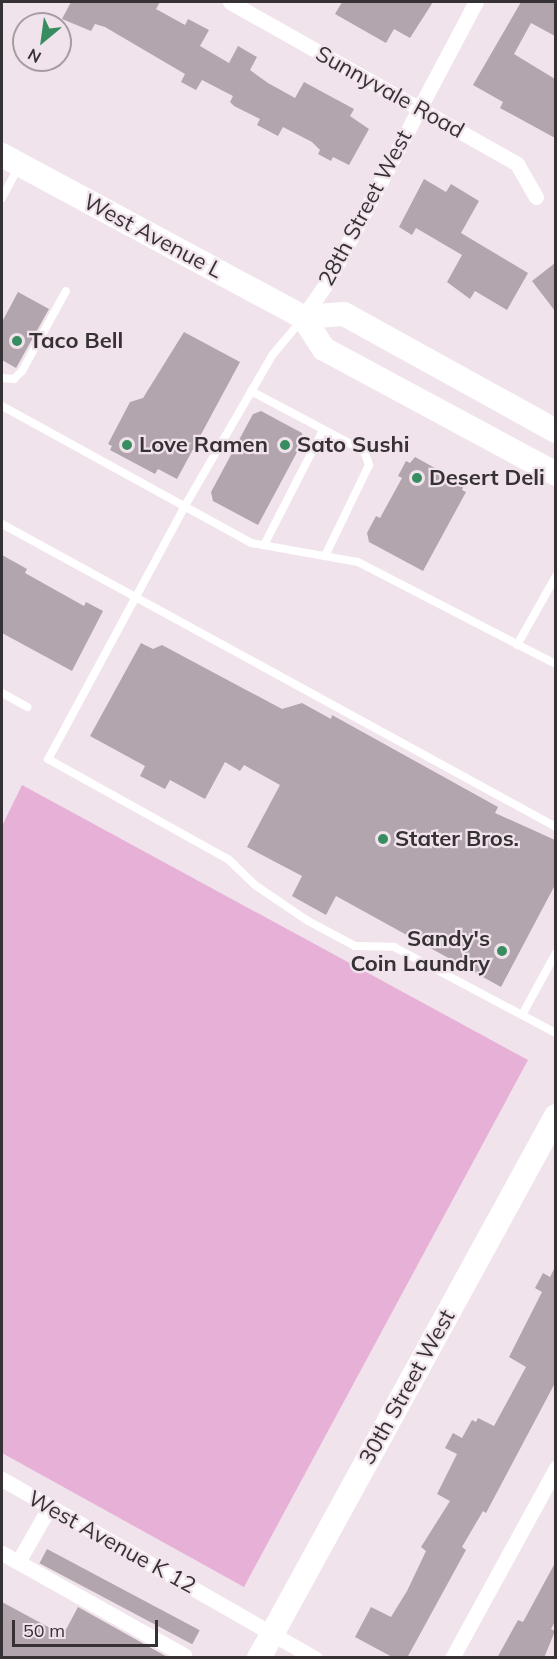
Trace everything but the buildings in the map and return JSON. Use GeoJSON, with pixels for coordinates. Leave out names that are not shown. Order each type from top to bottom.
{"type":"FeatureCollection","features":[{"type":"Feature","properties":{"kind":"main road","name":"West Avenue L"},"geometry":{"type":"LineString","coordinates":[[11,160],[303,317],[324,349],[555,474]]}},
{"type":"Feature","properties":{"kind":"main road"},"geometry":{"type":"LineString","coordinates":[[303,317],[344,314],[555,431]]}},
{"type":"Feature","properties":{"kind":"main road","name":"30th Street West"},"geometry":{"type":"LineString","coordinates":[[259,1658],[555,1116]]}},
{"type":"Feature","properties":{"kind":"street","name":"Sunnyvale Road"},"geometry":{"type":"LineString","coordinates":[[230,2],[419,106],[517,164],[536,198]]}},
{"type":"Feature","properties":{"kind":"street","name":"28th Street West"},"geometry":{"type":"LineString","coordinates":[[303,317],[328,281],[476,2]]}},
{"type":"Feature","properties":{"kind":"street"},"geometry":{"type":"LineString","coordinates":[[452,1658],[555,1468]]}},
{"type":"Feature","properties":{"kind":"street","name":"West Avenue K 12"},"geometry":{"type":"LineString","coordinates":[[2,1479],[315,1658]]}},
{"type":"Feature","properties":{"kind":"street"},"geometry":{"type":"LineString","coordinates":[[18,1562],[50,1506]]}},
{"type":"Feature","properties":{"kind":"street"},"geometry":{"type":"LineString","coordinates":[[2,1553],[184,1655]]}},
{"type":"Feature","properties":{"kind":"lane"},"geometry":{"type":"LineString","coordinates":[[2,198],[11,160]]}},
{"type":"Feature","properties":{"kind":"lane"},"geometry":{"type":"LineString","coordinates":[[2,378],[14,379],[22,371],[66,291]]}},
{"type":"Feature","properties":{"kind":"lane"},"geometry":{"type":"LineString","coordinates":[[303,317],[273,354],[251,391],[185,506],[48,759],[228,859],[255,885],[336,936],[355,946],[394,947],[555,1033]]}},
{"type":"Feature","properties":{"kind":"lane"},"geometry":{"type":"LineString","coordinates":[[251,391],[364,451],[369,465],[325,556]]}},
{"type":"Feature","properties":{"kind":"lane"},"geometry":{"type":"LineString","coordinates":[[2,406],[251,543],[358,562],[555,664]]}},
{"type":"Feature","properties":{"kind":"lane"},"geometry":{"type":"LineString","coordinates":[[264,545],[323,430]]}},
{"type":"Feature","properties":{"kind":"lane"},"geometry":{"type":"LineString","coordinates":[[2,524],[555,826]]}},
{"type":"Feature","properties":{"kind":"lane"},"geometry":{"type":"LineString","coordinates":[[517,645],[555,576]]}},
{"type":"Feature","properties":{"kind":"lane"},"geometry":{"type":"LineString","coordinates":[[2,693],[27,707]]}},
{"type":"Feature","properties":{"kind":"lane"},"geometry":{"type":"LineString","coordinates":[[522,1015],[555,953]]}},
{"type":"Feature","properties":{"kind":"shaded area"},"geometry":{"type":"Polygon","coordinates":[[[22,785],[528,1060],[244,1587],[2,1453],[2,826],[22,785]]]}},
{"type":"Feature","properties":{"kind":"place","name":"Taco Bell"},"geometry":{"type":"Point","coordinates":[17,341]}},
{"type":"Feature","properties":{"kind":"place","name":"Love Ramen"},"geometry":{"type":"Point","coordinates":[127,445]}},
{"type":"Feature","properties":{"kind":"place","name":"Sato Sushi"},"geometry":{"type":"Point","coordinates":[285,445]}},
{"type":"Feature","properties":{"kind":"place","name":"Desert Deli"},"geometry":{"type":"Point","coordinates":[417,478]}},
{"type":"Feature","properties":{"kind":"place","name":"Stater Bros."},"geometry":{"type":"Point","coordinates":[383,839]}},
{"type":"Feature","properties":{"kind":"place","name":"Sandy's Coin Laundry"},"geometry":{"type":"Point","coordinates":[502,951]}}]}
